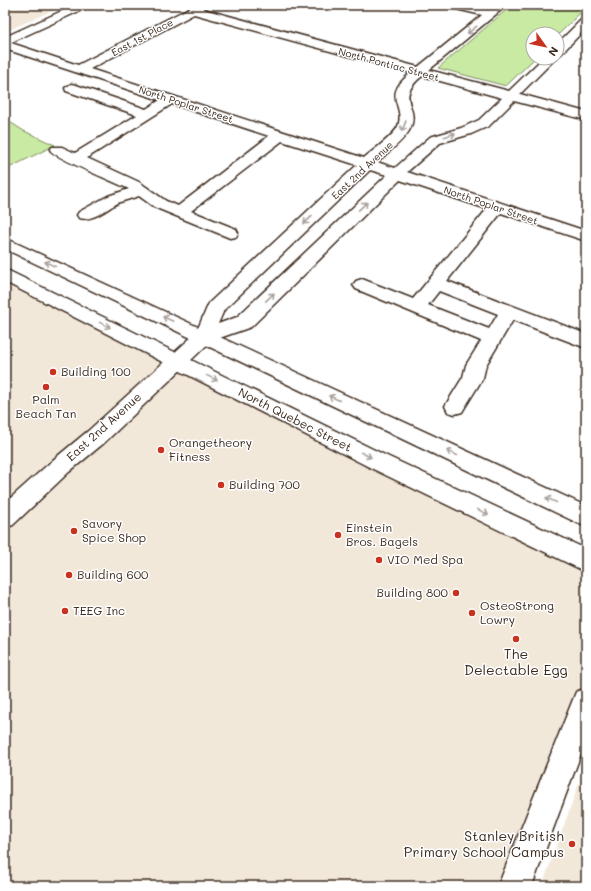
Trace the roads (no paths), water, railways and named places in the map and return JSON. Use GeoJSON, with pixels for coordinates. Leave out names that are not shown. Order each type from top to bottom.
{"type":"FeatureCollection","features":[{"type":"Feature","properties":{"kind":"street"},"geometry":{"type":"LineString","coordinates":[[5,41],[84,5]]}},
{"type":"Feature","properties":{"kind":"street"},"geometry":{"type":"LineString","coordinates":[[451,5],[491,14]]}},
{"type":"Feature","properties":{"kind":"street","name":"East 2nd Avenue"},"geometry":{"type":"LineString","coordinates":[[204,336],[216,307],[368,165],[403,130],[406,124],[406,116],[401,101],[401,92],[407,82],[502,5]]}},
{"type":"Feature","properties":{"kind":"street","name":"East 1st Place"},"geometry":{"type":"LineString","coordinates":[[80,69],[197,8]]}},
{"type":"Feature","properties":{"kind":"street","name":"North Pontiac Street"},"geometry":{"type":"LineString","coordinates":[[197,8],[419,72],[586,116]]}},
{"type":"Feature","properties":{"kind":"street"},"geometry":{"type":"LineString","coordinates":[[565,45],[581,32],[586,22]]}},
{"type":"Feature","properties":{"kind":"street","name":"North Poplar Street"},"geometry":{"type":"LineString","coordinates":[[5,45],[586,236]]}},
{"type":"Feature","properties":{"kind":"street","name":"East 2nd Avenue"},"geometry":{"type":"LineString","coordinates":[[5,518],[204,336],[244,322],[397,174],[435,140],[466,131],[484,123],[542,66]]}},
{"type":"Feature","properties":{"kind":"street"},"geometry":{"type":"LineString","coordinates":[[71,88],[147,114]]}},
{"type":"Feature","properties":{"kind":"street"},"geometry":{"type":"LineString","coordinates":[[75,159],[172,99]]}},
{"type":"Feature","properties":{"kind":"street"},"geometry":{"type":"LineString","coordinates":[[180,212],[280,135]]}},
{"type":"Feature","properties":{"kind":"street"},"geometry":{"type":"LineString","coordinates":[[57,150],[126,181],[160,204],[230,233]]}},
{"type":"Feature","properties":{"kind":"street"},"geometry":{"type":"LineString","coordinates":[[85,215],[114,199],[140,190]]}},
{"type":"Feature","properties":{"kind":"street"},"geometry":{"type":"LineString","coordinates":[[416,307],[498,206]]}},
{"type":"Feature","properties":{"kind":"street"},"geometry":{"type":"LineString","coordinates":[[5,243],[586,517]]}},
{"type":"Feature","properties":{"kind":"street","name":"North Quebec Street"},"geometry":{"type":"LineString","coordinates":[[5,275],[380,463],[586,561]]}},
{"type":"Feature","properties":{"kind":"street"},"geometry":{"type":"LineString","coordinates":[[435,283],[586,341]]}},
{"type":"Feature","properties":{"kind":"street"},"geometry":{"type":"LineString","coordinates":[[362,285],[493,338]]}},
{"type":"Feature","properties":{"kind":"street"},"geometry":{"type":"LineString","coordinates":[[455,406],[473,378],[476,365],[509,312]]}},
{"type":"Feature","properties":{"kind":"street"},"geometry":{"type":"LineString","coordinates":[[516,886],[586,702]]}},
{"type":"Feature","properties":{"kind":"place","name":"Building 100"},"geometry":{"type":"Point","coordinates":[53,372]}},
{"type":"Feature","properties":{"kind":"place","name":"Palm Beach Tan"},"geometry":{"type":"Point","coordinates":[46,387]}},
{"type":"Feature","properties":{"kind":"place","name":"Orangetheory Fitness"},"geometry":{"type":"Point","coordinates":[161,450]}},
{"type":"Feature","properties":{"kind":"place","name":"Building 700"},"geometry":{"type":"Point","coordinates":[221,485]}},
{"type":"Feature","properties":{"kind":"place","name":"Savory Spice Shop"},"geometry":{"type":"Point","coordinates":[74,531]}},
{"type":"Feature","properties":{"kind":"place","name":"Einstein Bros. Bagels"},"geometry":{"type":"Point","coordinates":[338,535]}},
{"type":"Feature","properties":{"kind":"place","name":"VIO Med Spa"},"geometry":{"type":"Point","coordinates":[379,560]}},
{"type":"Feature","properties":{"kind":"place","name":"Building 600"},"geometry":{"type":"Point","coordinates":[69,575]}},
{"type":"Feature","properties":{"kind":"place","name":"Building 800"},"geometry":{"type":"Point","coordinates":[456,593]}},
{"type":"Feature","properties":{"kind":"place","name":"TEEG Inc"},"geometry":{"type":"Point","coordinates":[65,611]}},
{"type":"Feature","properties":{"kind":"place","name":"OsteoStrong Lowry"},"geometry":{"type":"Point","coordinates":[472,613]}},
{"type":"Feature","properties":{"kind":"place","name":"The Delectable Egg"},"geometry":{"type":"Point","coordinates":[516,639]}},
{"type":"Feature","properties":{"kind":"place","name":"Stanley British Primary School Campus"},"geometry":{"type":"Point","coordinates":[572,844]}}]}
